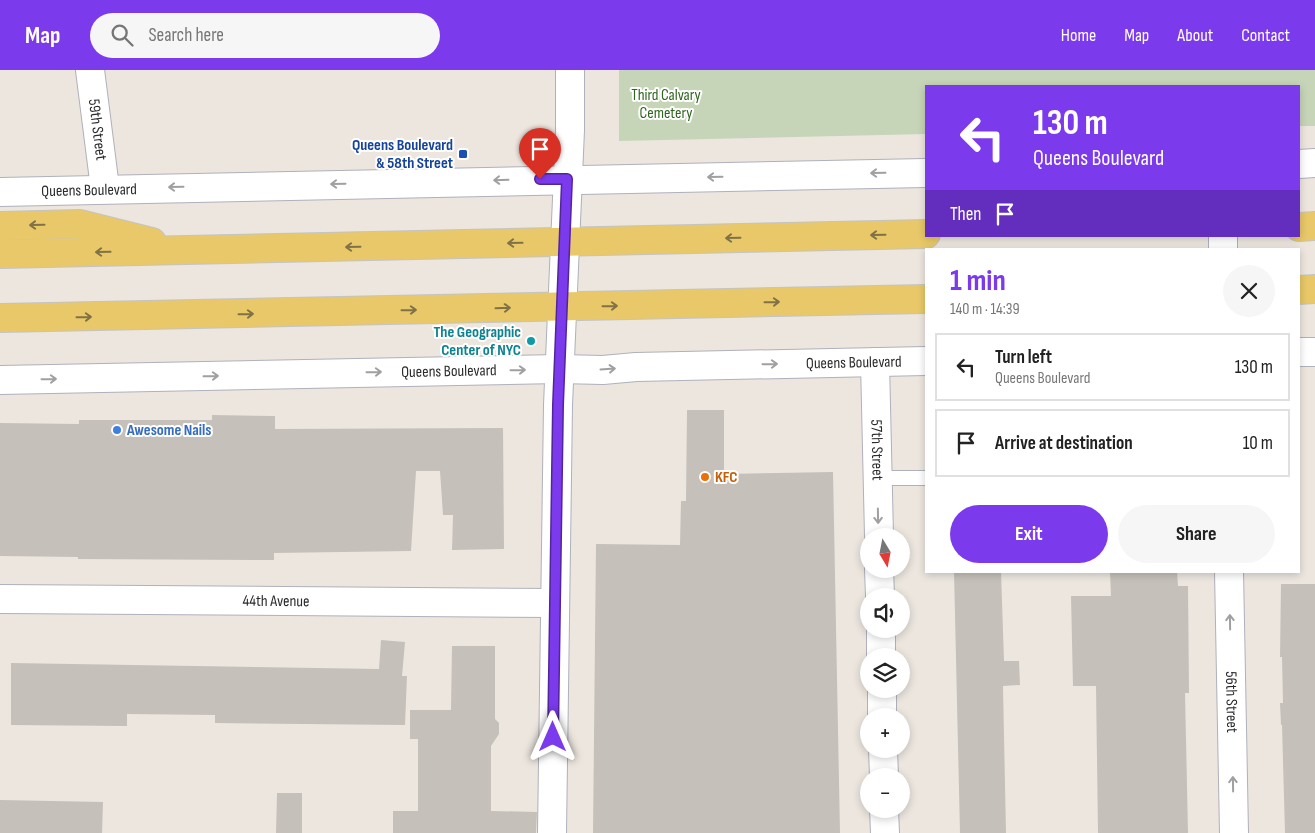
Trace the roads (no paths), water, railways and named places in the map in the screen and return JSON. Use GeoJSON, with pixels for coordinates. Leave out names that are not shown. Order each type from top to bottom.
{"type":"FeatureCollection","features":[{"type":"Feature","properties":{"kind":"main road"},"geometry":{"type":"LineString","coordinates":[[0,226],[80,224],[187,250]]}},
{"type":"Feature","properties":{"kind":"main road"},"geometry":{"type":"LineString","coordinates":[[1300,227],[1315,226]]}},
{"type":"Feature","properties":{"kind":"main road"},"geometry":{"type":"LineString","coordinates":[[0,254],[925,234]]}},
{"type":"Feature","properties":{"kind":"main road"},"geometry":{"type":"LineString","coordinates":[[1300,290],[1315,290]]}},
{"type":"Feature","properties":{"kind":"main road"},"geometry":{"type":"LineString","coordinates":[[0,318],[925,299]]}},
{"type":"Feature","properties":{"kind":"street","name":"59th Street"},"geometry":{"type":"LineString","coordinates":[[90,70],[105,188]]}},
{"type":"Feature","properties":{"kind":"street"},"geometry":{"type":"LineString","coordinates":[[552,833],[559,369],[570,70]]}},
{"type":"Feature","properties":{"kind":"street"},"geometry":{"type":"LineString","coordinates":[[1300,164],[1315,163]]}},
{"type":"Feature","properties":{"kind":"street","name":"Queens Boulevard"},"geometry":{"type":"LineString","coordinates":[[0,192],[105,188],[925,172]]}},
{"type":"Feature","properties":{"kind":"street"},"geometry":{"type":"LineString","coordinates":[[1300,352],[1315,352]]}},
{"type":"Feature","properties":{"kind":"street","name":"Queens Boulevard"},"geometry":{"type":"LineString","coordinates":[[0,380],[559,369],[603,370],[636,367],[925,361]]}},
{"type":"Feature","properties":{"kind":"street","name":"57th Street"},"geometry":{"type":"LineString","coordinates":[[874,362],[879,528]]}},
{"type":"Feature","properties":{"kind":"street","name":"56th Street"},"geometry":{"type":"LineString","coordinates":[[1229,573],[1234,833]]}},
{"type":"Feature","properties":{"kind":"street","name":"44th Avenue"},"geometry":{"type":"LineString","coordinates":[[0,599],[554,604]]}},
{"type":"Feature","properties":{"kind":"street"},"geometry":{"type":"LineString","coordinates":[[884,818],[885,833]]}},
{"type":"Feature","properties":{"kind":"lane"},"geometry":{"type":"LineString","coordinates":[[877,478],[925,478]]}},
{"type":"Feature","properties":{"kind":"place","name":"Queens Boulevard & 58th Street"},"geometry":{"type":"Point","coordinates":[463,154]}},
{"type":"Feature","properties":{"kind":"place","name":"The Geographic Center of NYC"},"geometry":{"type":"Point","coordinates":[531,341]}},
{"type":"Feature","properties":{"kind":"place","name":"Awesome Nails"},"geometry":{"type":"Point","coordinates":[117,430]}},
{"type":"Feature","properties":{"kind":"place","name":"KFC"},"geometry":{"type":"Point","coordinates":[705,477]}},
{"type":"Feature","properties":{"kind":"park label","name":"Third Calvary Cemetery"},"geometry":{"type":"Point","coordinates":[666,104]}}]}
